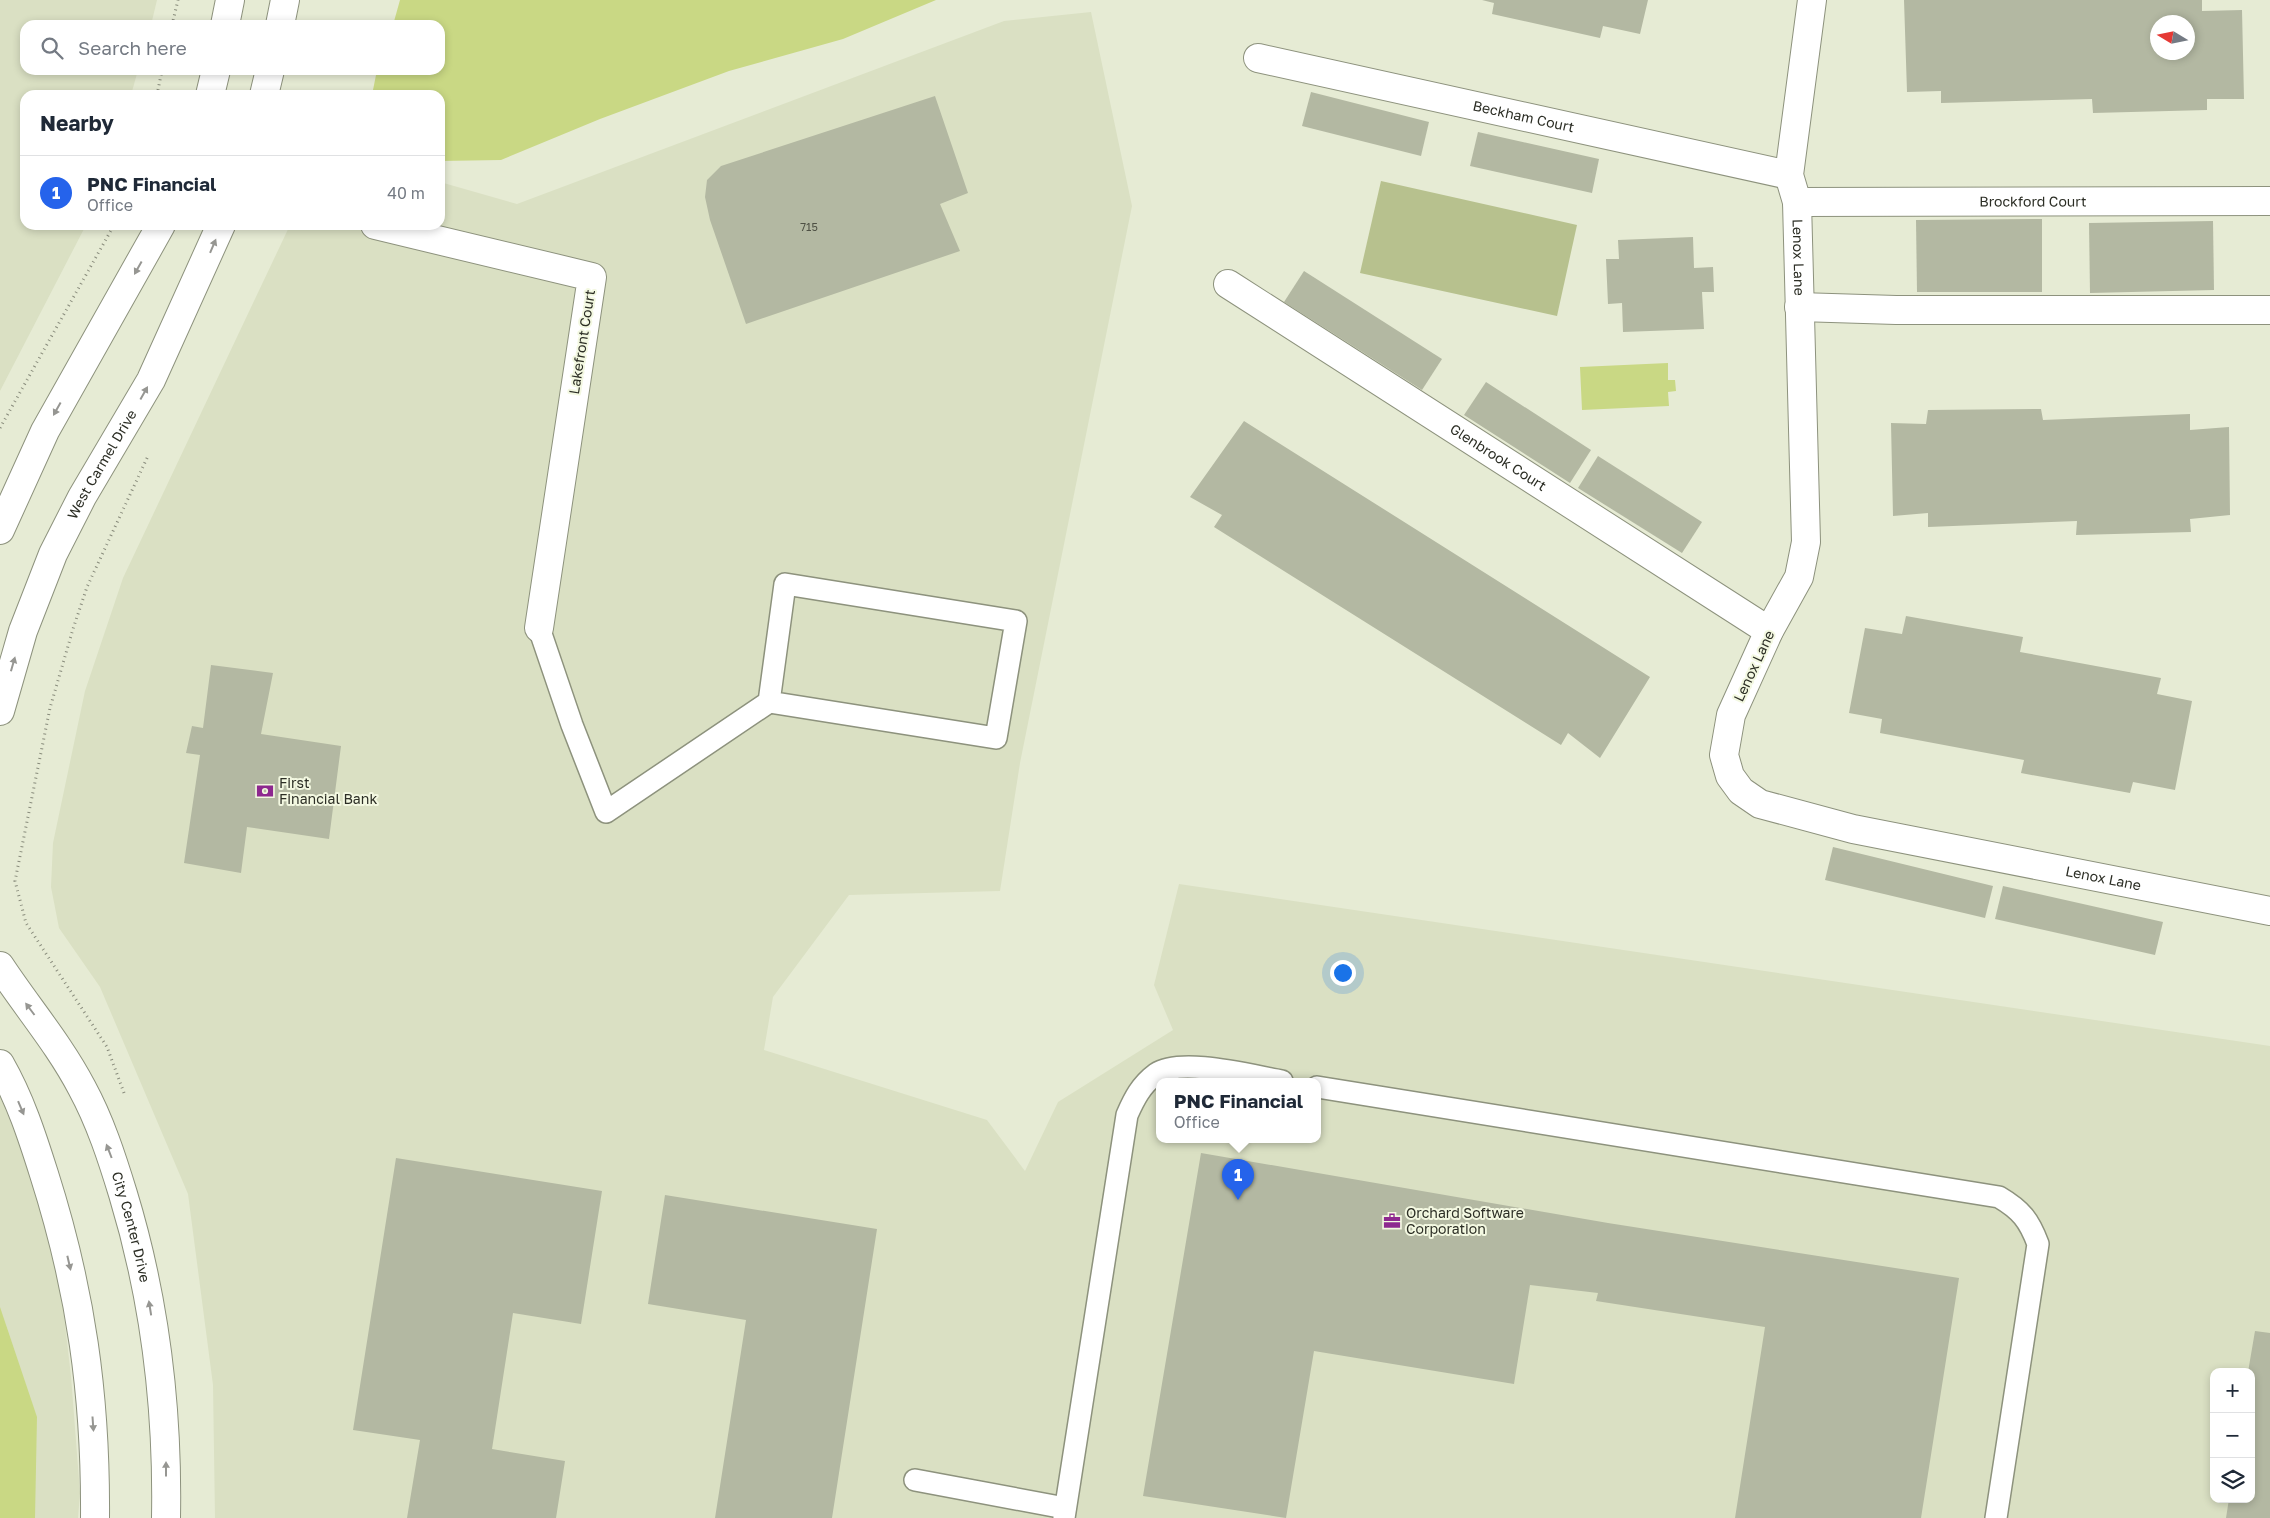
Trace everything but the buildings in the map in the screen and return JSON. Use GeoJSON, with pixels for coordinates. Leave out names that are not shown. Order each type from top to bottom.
{"type":"FeatureCollection","features":[{"type":"Feature","properties":{"kind":"street"},"geometry":{"type":"LineString","coordinates":[[226,20],[230,0]]}},
{"type":"Feature","properties":{"kind":"street"},"geometry":{"type":"LineString","coordinates":[[281,20],[285,0]]}},
{"type":"Feature","properties":{"kind":"street","name":"Lenox Lane"},"geometry":{"type":"LineString","coordinates":[[1812,0],[1789,175],[1797,202],[1806,542],[1800,577],[1769,631],[1731,715],[1724,755],[1730,776],[1741,791],[1760,804],[1853,829],[2270,910]]}},
{"type":"Feature","properties":{"kind":"street","name":"Beckham Court"},"geometry":{"type":"LineString","coordinates":[[1258,58],[1789,175]]}},
{"type":"Feature","properties":{"kind":"street"},"geometry":{"type":"LineString","coordinates":[[211,90],[215,75]]}},
{"type":"Feature","properties":{"kind":"street"},"geometry":{"type":"LineString","coordinates":[[265,90],[269,75]]}},
{"type":"Feature","properties":{"kind":"street","name":"Brockford Court"},"geometry":{"type":"LineString","coordinates":[[1797,202],[2270,201]]}},
{"type":"Feature","properties":{"kind":"street"},"geometry":{"type":"LineString","coordinates":[[0,530],[45,431],[158,230]]}},
{"type":"Feature","properties":{"kind":"street","name":"West Carmel Drive"},"geometry":{"type":"LineString","coordinates":[[0,711],[23,631],[53,554],[82,497],[152,380],[219,230]]}},
{"type":"Feature","properties":{"kind":"street","name":"Lakefront Court"},"geometry":{"type":"LineString","coordinates":[[396,230],[592,277],[539,628]]}},
{"type":"Feature","properties":{"kind":"street","name":"Glenbrook Court"},"geometry":{"type":"LineString","coordinates":[[1228,284],[1769,631]]}},
{"type":"Feature","properties":{"kind":"street"},"geometry":{"type":"LineString","coordinates":[[1799,307],[1896,310],[2270,310]]}},
{"type":"Feature","properties":{"kind":"street","name":"City Center Drive"},"geometry":{"type":"LineString","coordinates":[[0,966],[53,1041],[82,1089],[112,1160],[130,1218],[146,1286],[157,1352],[165,1421],[166,1518]]}},
{"type":"Feature","properties":{"kind":"street"},"geometry":{"type":"LineString","coordinates":[[0,1064],[29,1127],[51,1194],[79,1308],[90,1376],[95,1461],[95,1518]]}},
{"type":"Feature","properties":{"kind":"lane"},"geometry":{"type":"LineString","coordinates":[[539,628],[572,725],[606,812],[769,702],[996,738],[1016,621],[785,584],[769,702]]}},
{"type":"Feature","properties":{"kind":"lane"},"geometry":{"type":"LineString","coordinates":[[915,1480],[1065,1513],[1127,1114],[1139,1089],[1157,1073],[1178,1067],[1201,1068],[1263,1078]]}},
{"type":"Feature","properties":{"kind":"lane"},"geometry":{"type":"LineString","coordinates":[[1321,1088],[1999,1197],[2016,1206],[2031,1225],[2038,1244],[1996,1518]]}},
{"type":"Feature","properties":{"kind":"path"},"geometry":{"type":"LineString","coordinates":[[173,20],[178,0]]}},
{"type":"Feature","properties":{"kind":"path"},"geometry":{"type":"LineString","coordinates":[[158,90],[161,75]]}},
{"type":"Feature","properties":{"kind":"path"},"geometry":{"type":"LineString","coordinates":[[0,428],[111,230]]}},
{"type":"Feature","properties":{"kind":"path"},"geometry":{"type":"LineString","coordinates":[[63,664],[87,588],[152,449]]}},
{"type":"Feature","properties":{"kind":"shaded area"},"geometry":{"type":"Polygon","coordinates":[[[0,0],[157,0],[152,20],[20,20],[20,75],[137,75],[132,90],[20,90],[20,230],[83,230],[0,391],[0,0]]]}},
{"type":"Feature","properties":{"kind":"shaded area"},"geometry":{"type":"Polygon","coordinates":[[[400,0],[936,0],[843,39],[729,71],[600,119],[501,160],[445,161],[445,90],[373,90],[376,75],[445,75],[445,20],[394,20],[400,0]]]}},
{"type":"Feature","properties":{"kind":"shaded area"},"geometry":{"type":"Polygon","coordinates":[[[1091,12],[1132,206],[1020,763],[1000,891],[849,895],[773,997],[764,1050],[987,1120],[1025,1171],[1058,1102],[1173,1030],[1154,985],[1179,884],[2270,1046],[2270,1518],[215,1518],[213,1385],[188,1194],[100,987],[59,928],[51,887],[53,843],[85,691],[123,578],[288,230],[445,230],[445,183],[517,204],[1004,21],[1091,12]]]}},
{"type":"Feature","properties":{"kind":"shaded area"},"geometry":{"type":"Polygon","coordinates":[[[1381,181],[1577,225],[1557,316],[1360,273],[1381,181]]]}},
{"type":"Feature","properties":{"kind":"shaded area"},"geometry":{"type":"Polygon","coordinates":[[[1668,363],[1668,380],[1675,380],[1676,391],[1668,392],[1669,406],[1582,410],[1580,367],[1668,363]]]}},
{"type":"Feature","properties":{"kind":"shaded area"},"geometry":{"type":"Polygon","coordinates":[[[0,1096],[33,1179],[59,1273],[71,1376],[80,1493],[78,1518],[0,1518],[0,1096]]]}},
{"type":"Feature","properties":{"kind":"shaded area"},"geometry":{"type":"Polygon","coordinates":[[[0,1307],[37,1417],[35,1518],[0,1518],[0,1307]]]}},
{"type":"Feature","properties":{"kind":"place","name":"First Financial Bank"},"geometry":{"type":"Point","coordinates":[265,791]}},
{"type":"Feature","properties":{"kind":"place","name":"PNC Financial"},"geometry":{"type":"Point","coordinates":[1238,1200]}},
{"type":"Feature","properties":{"kind":"place","name":"Orchard Software Corporation"},"geometry":{"type":"Point","coordinates":[1392,1221]}}]}
